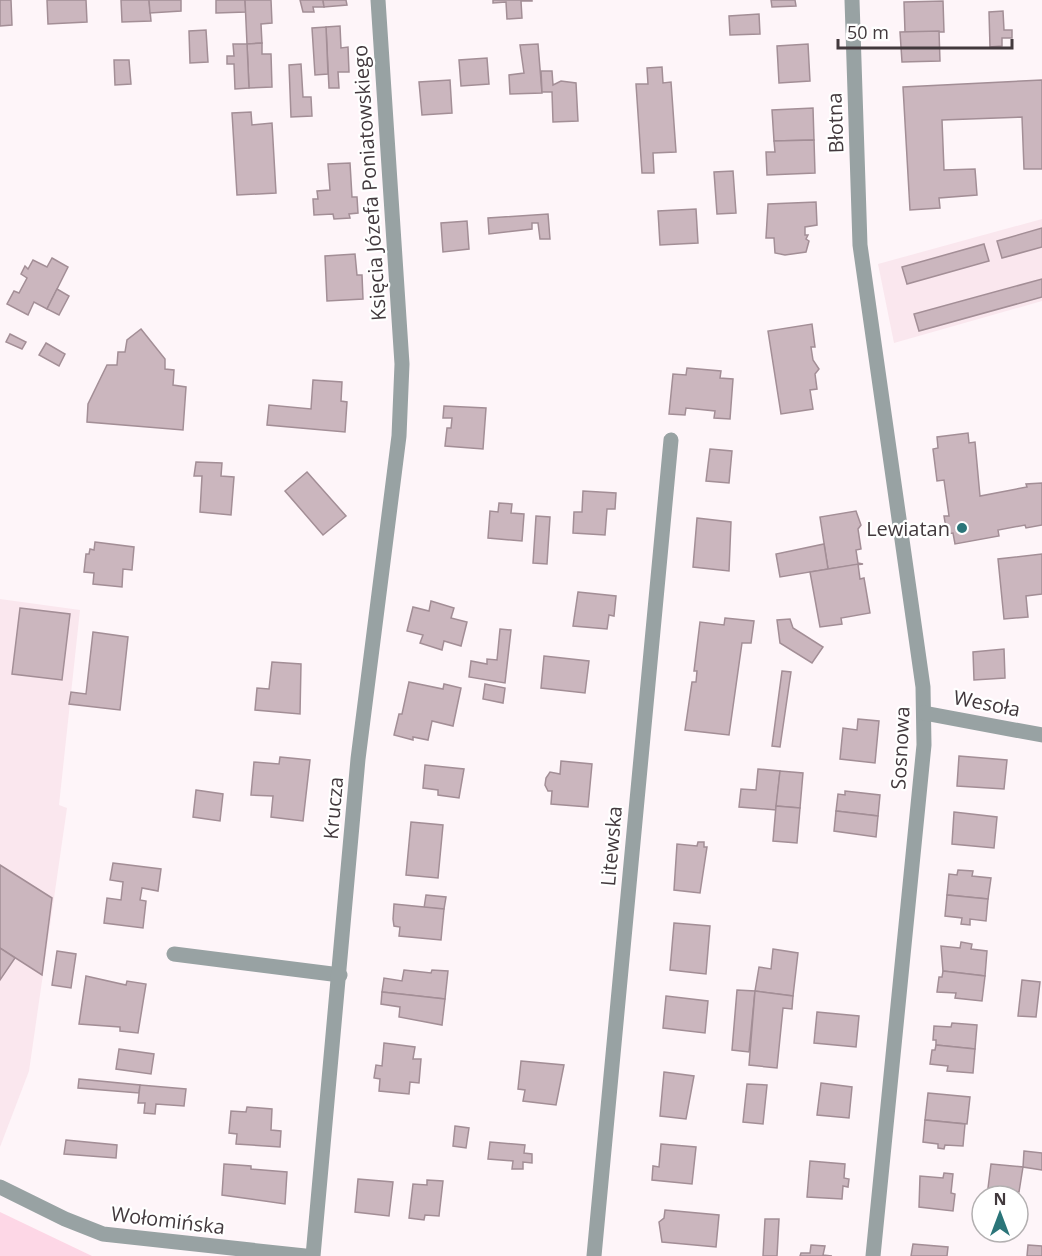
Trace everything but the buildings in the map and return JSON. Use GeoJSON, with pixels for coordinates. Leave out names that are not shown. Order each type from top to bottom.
{"type":"FeatureCollection","features":[{"type":"Feature","properties":{"kind":"street","name":"Księcia Józefa Poniatowskiego"},"geometry":{"type":"LineString","coordinates":[[378,0],[402,364]]}},
{"type":"Feature","properties":{"kind":"street","name":"Błotna"},"geometry":{"type":"LineString","coordinates":[[852,0],[860,245]]}},
{"type":"Feature","properties":{"kind":"street","name":"Sosnowa"},"geometry":{"type":"LineString","coordinates":[[860,245],[923,687],[924,712],[924,745],[873,1256]]}},
{"type":"Feature","properties":{"kind":"street","name":"Krucza"},"geometry":{"type":"LineString","coordinates":[[313,1256],[359,748],[399,436],[402,364]]}},
{"type":"Feature","properties":{"kind":"street","name":"Litewska"},"geometry":{"type":"LineString","coordinates":[[594,1256],[670,440]]}},
{"type":"Feature","properties":{"kind":"street","name":"Wesoła"},"geometry":{"type":"LineString","coordinates":[[924,712],[1042,735]]}},
{"type":"Feature","properties":{"kind":"street"},"geometry":{"type":"LineString","coordinates":[[174,954],[339,975]]}},
{"type":"Feature","properties":{"kind":"street","name":"Wołomińska"},"geometry":{"type":"LineString","coordinates":[[0,1187],[65,1219],[103,1234],[305,1256]]}},
{"type":"Feature","properties":{"kind":"shaded area"},"geometry":{"type":"Polygon","coordinates":[[[1042,219],[1042,301],[894,343],[878,264],[1042,219]]]}},
{"type":"Feature","properties":{"kind":"shaded area"},"geometry":{"type":"Polygon","coordinates":[[[0,599],[80,610],[59,805],[67,808],[29,1071],[0,1147],[0,599]]]}},
{"type":"Feature","properties":{"kind":"shaded area"},"geometry":{"type":"Polygon","coordinates":[[[0,1212],[92,1256],[0,1256],[0,1212]]]}},
{"type":"Feature","properties":{"kind":"place","name":"Lewiatan"},"geometry":{"type":"Point","coordinates":[962,528]}}]}
